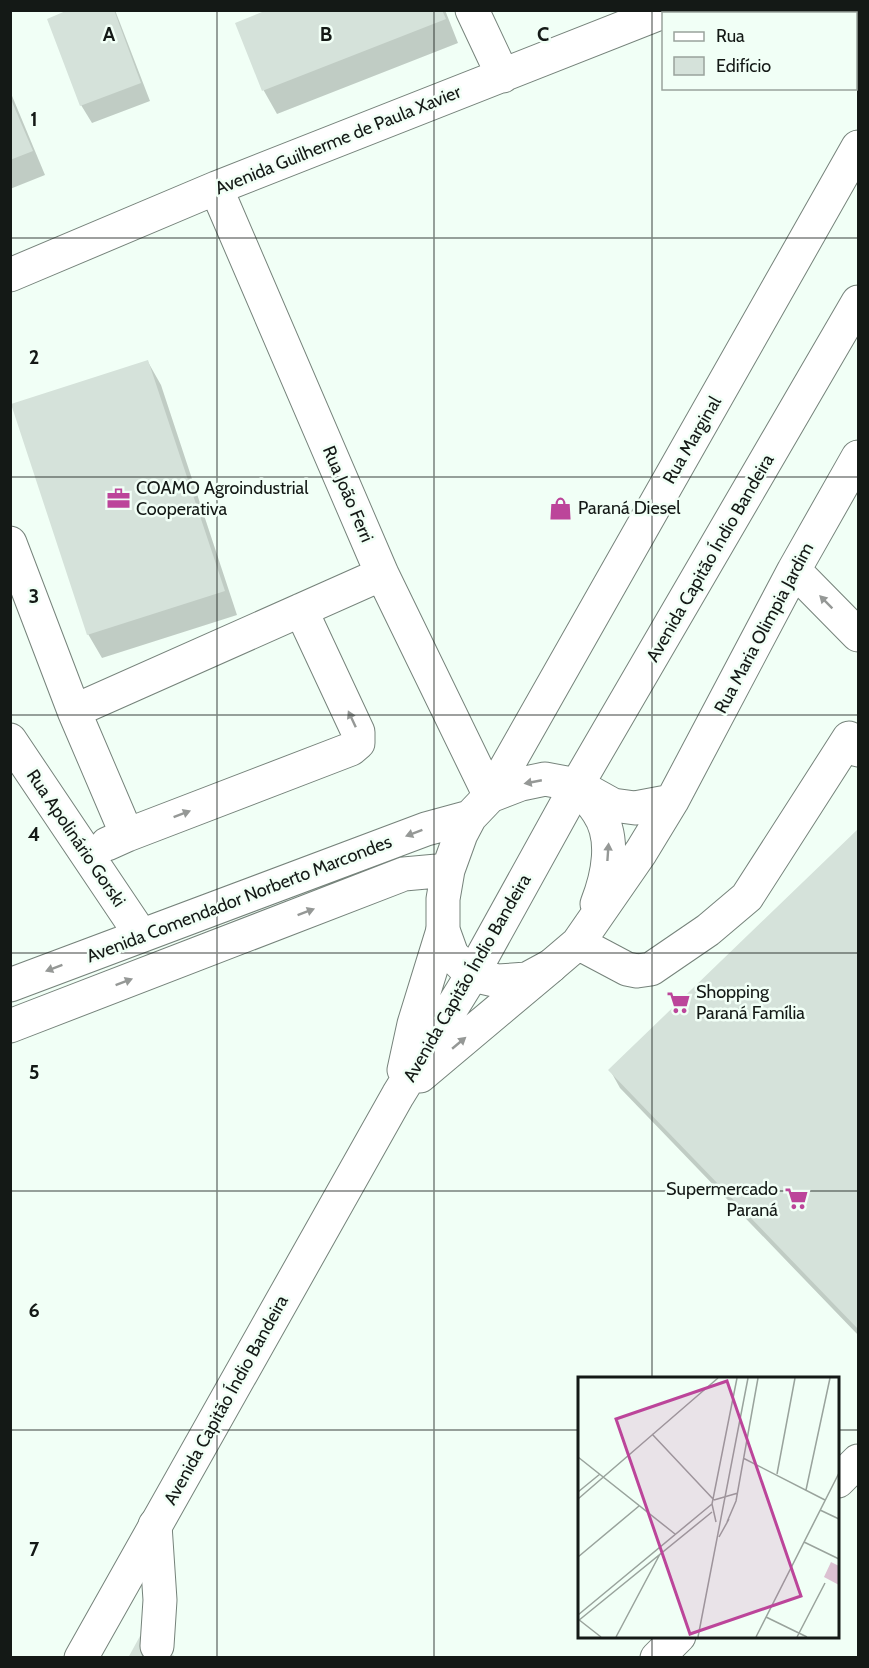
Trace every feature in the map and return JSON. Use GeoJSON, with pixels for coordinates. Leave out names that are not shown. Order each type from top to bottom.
{"type":"FeatureCollection","features":[{"type":"Feature","properties":{"kind":"street"},"geometry":{"type":"LineString","coordinates":[[472,10],[503,75]]}},
{"type":"Feature","properties":{"kind":"street","name":"Avenida Guilherme de Paula Xavier"},"geometry":{"type":"LineString","coordinates":[[10,275],[216,188],[662,12]]}},
{"type":"Feature","properties":{"kind":"street","name":"Rua Marginal"},"geometry":{"type":"LineString","coordinates":[[442,930],[443,899],[448,870],[480,806],[858,147]]}},
{"type":"Feature","properties":{"kind":"street","name":"Rua João Ferri"},"geometry":{"type":"LineString","coordinates":[[216,188],[480,806]]}},
{"type":"Feature","properties":{"kind":"street","name":"Avenida Capitão Índio Bandeira"},"geometry":{"type":"LineString","coordinates":[[81,1658],[398,1095],[472,975],[577,785],[858,302]]}},
{"type":"Feature","properties":{"kind":"street","name":"Rua Maria Olimpia Jardim"},"geometry":{"type":"LineString","coordinates":[[583,936],[641,852],[672,801],[794,570],[858,457]]}},
{"type":"Feature","properties":{"kind":"street"},"geometry":{"type":"LineString","coordinates":[[10,543],[74,711],[127,835]]}},
{"type":"Feature","properties":{"kind":"street"},"geometry":{"type":"LineString","coordinates":[[794,570],[858,635]]}},
{"type":"Feature","properties":{"kind":"street"},"geometry":{"type":"LineString","coordinates":[[74,711],[382,574]]}},
{"type":"Feature","properties":{"kind":"street"},"geometry":{"type":"LineString","coordinates":[[86,853],[351,748],[358,743],[358,732],[301,610]]}},
{"type":"Feature","properties":{"kind":"street"},"geometry":{"type":"LineString","coordinates":[[583,936],[627,969],[637,971],[651,969],[708,930],[747,897],[849,738],[858,750]]}},
{"type":"Feature","properties":{"kind":"street","name":"Rua Apolinário Gorski"},"geometry":{"type":"LineString","coordinates":[[10,740],[141,936]]}},
{"type":"Feature","properties":{"kind":"street","name":"Avenida Comendador Norberto Marcondes"},"geometry":{"type":"LineString","coordinates":[[10,985],[426,829],[480,806],[521,784],[544,779],[577,785],[613,805],[635,808],[672,801]]}},
{"type":"Feature","properties":{"kind":"street"},"geometry":{"type":"LineString","coordinates":[[398,1095],[551,966],[583,936],[604,888],[610,845],[600,813],[577,785]]}},
{"type":"Feature","properties":{"kind":"street","name":"Avenida Comendador Norberto Marcondes"},"geometry":{"type":"LineString","coordinates":[[10,1026],[404,874],[448,870]]}},
{"type":"Feature","properties":{"kind":"street"},"geometry":{"type":"LineString","coordinates":[[442,930],[452,955],[472,975],[498,981],[527,979],[551,966]]}},
{"type":"Feature","properties":{"kind":"street"},"geometry":{"type":"LineString","coordinates":[[398,1095],[414,1024],[442,930]]}},
{"type":"Feature","properties":{"kind":"street"},"geometry":{"type":"LineString","coordinates":[[839,1479],[858,1461]]}},
{"type":"Feature","properties":{"kind":"street"},"geometry":{"type":"LineString","coordinates":[[155,1525],[160,1600],[157,1646]]}},
{"type":"Feature","properties":{"kind":"street"},"geometry":{"type":"LineString","coordinates":[[657,1658],[677,1638]]}},
{"type":"Feature","properties":{"kind":"building"},"geometry":{"type":"Polygon","coordinates":[[[68,10],[114,10],[141,83],[80,106],[47,19],[68,10]]]}},
{"type":"Feature","properties":{"kind":"building"},"geometry":{"type":"Polygon","coordinates":[[[267,10],[442,10],[446,19],[262,91],[235,23],[267,10]]]}},
{"type":"Feature","properties":{"kind":"building"},"geometry":{"type":"Polygon","coordinates":[[[10,97],[33,151],[10,160],[10,97]]]}},
{"type":"Feature","properties":{"kind":"building","name":"COAMO Agroindustrial Cooperativa"},"geometry":{"type":"Polygon","coordinates":[[[148,360],[225,591],[87,635],[11,404],[148,360]]]}},
{"type":"Feature","properties":{"kind":"building","name":"Supermercado Paraná"},"geometry":{"type":"Polygon","coordinates":[[[858,829],[858,1329],[608,1070],[858,829]]]}},
{"type":"Feature","properties":{"kind":"building"},"geometry":{"type":"Polygon","coordinates":[[[140,1636],[178,1658],[128,1658],[140,1636]]]}},
{"type":"Feature","properties":{"kind":"place","name":"COAMO Agroindustrial Cooperativa"},"geometry":{"type":"Point","coordinates":[118,498]}},
{"type":"Feature","properties":{"kind":"place","name":"Paraná Diesel"},"geometry":{"type":"Point","coordinates":[560,508]}},
{"type":"Feature","properties":{"kind":"place","name":"Shopping Paraná Família"},"geometry":{"type":"Point","coordinates":[678,1002]}},
{"type":"Feature","properties":{"kind":"place","name":"Supermercado Paraná"},"geometry":{"type":"Point","coordinates":[796,1199]}}]}
